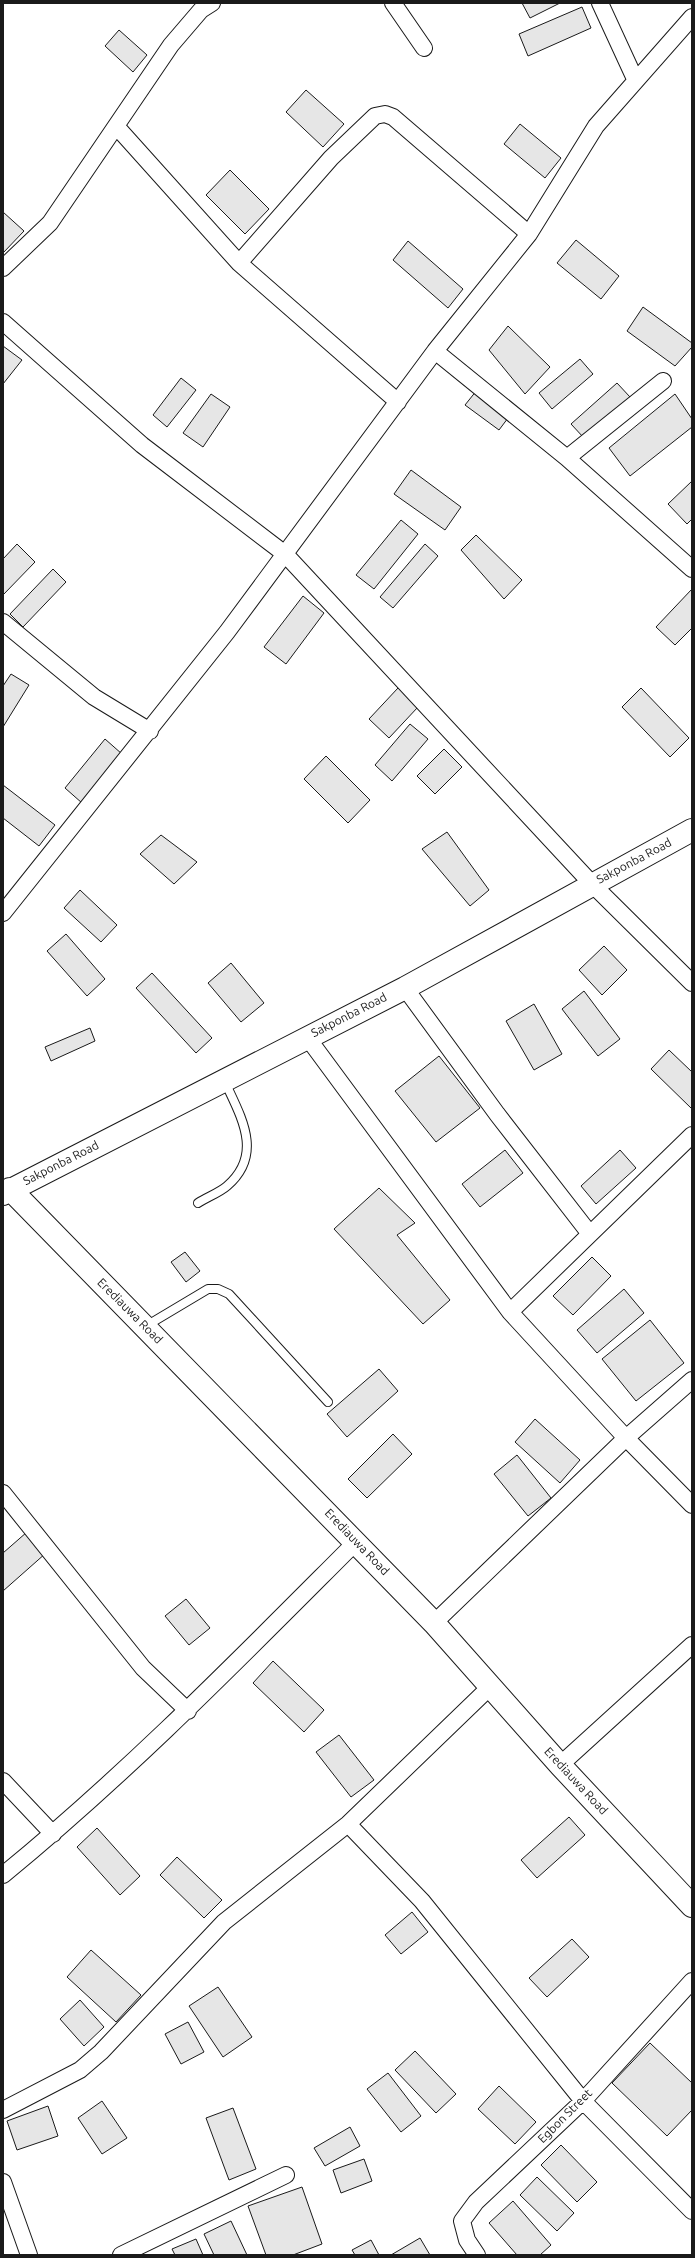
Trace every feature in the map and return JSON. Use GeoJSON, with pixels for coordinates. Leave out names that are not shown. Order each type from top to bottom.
{"type":"FeatureCollection","features":[{"type":"Feature","properties":{"kind":"street"},"geometry":{"type":"LineString","coordinates":[[3,268],[50,223],[171,45],[201,10],[212,3]]}},
{"type":"Feature","properties":{"kind":"street"},"geometry":{"type":"LineString","coordinates":[[393,3],[424,48]]}},
{"type":"Feature","properties":{"kind":"street"},"geometry":{"type":"LineString","coordinates":[[600,3],[635,79]]}},
{"type":"Feature","properties":{"kind":"street"},"geometry":{"type":"LineString","coordinates":[[3,914],[150,731],[286,554],[435,351],[529,234],[596,126],[635,79],[692,17]]}},
{"type":"Feature","properties":{"kind":"street"},"geometry":{"type":"LineString","coordinates":[[239,263],[331,158],[375,116],[385,114],[393,116],[529,234]]}},
{"type":"Feature","properties":{"kind":"street"},"geometry":{"type":"LineString","coordinates":[[116,126],[239,263],[398,402]]}},
{"type":"Feature","properties":{"kind":"street"},"geometry":{"type":"LineString","coordinates":[[3,322],[142,445],[286,554],[592,884],[692,983]]}},
{"type":"Feature","properties":{"kind":"street"},"geometry":{"type":"LineString","coordinates":[[435,351],[567,458],[692,569]]}},
{"type":"Feature","properties":{"kind":"street"},"geometry":{"type":"LineString","coordinates":[[567,458],[663,381]]}},
{"type":"Feature","properties":{"kind":"street"},"geometry":{"type":"LineString","coordinates":[[3,622],[94,697],[150,731]]}},
{"type":"Feature","properties":{"kind":"street","name":"Sakponba Road"},"geometry":{"type":"LineString","coordinates":[[6,1188],[405,988],[692,830]]}},
{"type":"Feature","properties":{"kind":"street"},"geometry":{"type":"LineString","coordinates":[[405,988],[497,1114],[590,1234]]}},
{"type":"Feature","properties":{"kind":"street"},"geometry":{"type":"LineString","coordinates":[[307,1037],[510,1312],[626,1438],[692,1505]]}},
{"type":"Feature","properties":{"kind":"street"},"geometry":{"type":"LineString","coordinates":[[510,1312],[692,1135]]}},
{"type":"Feature","properties":{"kind":"street","name":"Erediauwa Road"},"geometry":{"type":"LineString","coordinates":[[6,1188],[145,1326],[357,1541],[434,1623],[560,1765],[689,1897]]}},
{"type":"Feature","properties":{"kind":"street"},"geometry":{"type":"LineString","coordinates":[[434,1623],[626,1438],[692,1380]]}},
{"type":"Feature","properties":{"kind":"street"},"geometry":{"type":"LineString","coordinates":[[3,1493],[143,1668],[188,1712]]}},
{"type":"Feature","properties":{"kind":"street"},"geometry":{"type":"LineString","coordinates":[[3,1875],[53,1834],[188,1712],[357,1541]]}},
{"type":"Feature","properties":{"kind":"street"},"geometry":{"type":"LineString","coordinates":[[560,1765],[692,1645]]}},
{"type":"Feature","properties":{"kind":"street"},"geometry":{"type":"LineString","coordinates":[[3,2110],[80,2070],[101,2052],[224,1922],[348,1824],[491,1686]]}},
{"type":"Feature","properties":{"kind":"street"},"geometry":{"type":"LineString","coordinates":[[3,1781],[53,1834]]}},
{"type":"Feature","properties":{"kind":"street"},"geometry":{"type":"LineString","coordinates":[[348,1824],[422,1901],[583,2101],[692,2211]]}},
{"type":"Feature","properties":{"kind":"street","name":"Egbon Street"},"geometry":{"type":"LineString","coordinates":[[477,2255],[467,2240],[462,2221],[476,2202],[583,2101],[692,1981]]}},
{"type":"Feature","properties":{"kind":"street"},"geometry":{"type":"LineString","coordinates":[[121,2255],[286,2175]]}},
{"type":"Feature","properties":{"kind":"street"},"geometry":{"type":"LineString","coordinates":[[3,2182],[29,2255]]}},
{"type":"Feature","properties":{"kind":"lane"},"geometry":{"type":"LineString","coordinates":[[198,1203],[227,1186],[242,1170],[246,1147],[246,1127],[224,1080]]}},
{"type":"Feature","properties":{"kind":"lane"},"geometry":{"type":"LineString","coordinates":[[145,1326],[208,1289],[218,1288],[229,1294],[328,1402]]}},
{"type":"Feature","properties":{"kind":"building"},"geometry":{"type":"Polygon","coordinates":[[[522,3],[560,3],[530,18],[522,3]]]}},
{"type":"Feature","properties":{"kind":"building"},"geometry":{"type":"Polygon","coordinates":[[[582,7],[591,28],[528,56],[519,34],[582,7]]]}},
{"type":"Feature","properties":{"kind":"building"},"geometry":{"type":"Polygon","coordinates":[[[119,30],[147,55],[133,72],[105,46],[119,30]]]}},
{"type":"Feature","properties":{"kind":"building"},"geometry":{"type":"Polygon","coordinates":[[[306,90],[344,124],[323,147],[286,112],[306,90]]]}},
{"type":"Feature","properties":{"kind":"building"},"geometry":{"type":"Polygon","coordinates":[[[520,124],[561,158],[545,178],[504,144],[520,124]]]}},
{"type":"Feature","properties":{"kind":"building"},"geometry":{"type":"Polygon","coordinates":[[[230,170],[269,209],[245,234],[206,195],[230,170]]]}},
{"type":"Feature","properties":{"kind":"building"},"geometry":{"type":"Polygon","coordinates":[[[3,212],[24,231],[3,253],[3,212]]]}},
{"type":"Feature","properties":{"kind":"building"},"geometry":{"type":"Polygon","coordinates":[[[576,240],[619,276],[601,299],[557,263],[576,240]]]}},
{"type":"Feature","properties":{"kind":"building"},"geometry":{"type":"Polygon","coordinates":[[[408,241],[463,289],[448,308],[393,260],[408,241]]]}},
{"type":"Feature","properties":{"kind":"building"},"geometry":{"type":"Polygon","coordinates":[[[643,307],[692,343],[692,347],[675,366],[627,331],[643,307]]]}},
{"type":"Feature","properties":{"kind":"building"},"geometry":{"type":"Polygon","coordinates":[[[508,326],[550,367],[525,394],[489,350],[508,326]]]}},
{"type":"Feature","properties":{"kind":"building"},"geometry":{"type":"Polygon","coordinates":[[[3,346],[22,360],[3,384],[3,346]]]}},
{"type":"Feature","properties":{"kind":"building"},"geometry":{"type":"Polygon","coordinates":[[[580,359],[593,374],[552,409],[539,393],[580,359]]]}},
{"type":"Feature","properties":{"kind":"building"},"geometry":{"type":"Polygon","coordinates":[[[181,378],[196,390],[167,427],[153,415],[181,378]]]}},
{"type":"Feature","properties":{"kind":"building"},"geometry":{"type":"Polygon","coordinates":[[[617,383],[630,397],[584,438],[571,424],[617,383]]]}},
{"type":"Feature","properties":{"kind":"building"},"geometry":{"type":"Polygon","coordinates":[[[477,390],[511,414],[499,430],[465,405],[477,390]]]}},
{"type":"Feature","properties":{"kind":"building"},"geometry":{"type":"Polygon","coordinates":[[[211,394],[230,407],[203,447],[183,433],[211,394]]]}},
{"type":"Feature","properties":{"kind":"building"},"geometry":{"type":"Polygon","coordinates":[[[675,394],[692,419],[692,427],[630,476],[609,448],[675,394]]]}},
{"type":"Feature","properties":{"kind":"building"},"geometry":{"type":"Polygon","coordinates":[[[411,470],[461,507],[445,530],[394,494],[411,470]]]}},
{"type":"Feature","properties":{"kind":"building"},"geometry":{"type":"Polygon","coordinates":[[[692,481],[692,519],[687,524],[668,504],[692,481]]]}},
{"type":"Feature","properties":{"kind":"building"},"geometry":{"type":"Polygon","coordinates":[[[401,520],[418,534],[374,589],[356,575],[401,520]]]}},
{"type":"Feature","properties":{"kind":"building"},"geometry":{"type":"Polygon","coordinates":[[[476,535],[522,580],[504,599],[461,550],[476,535]]]}},
{"type":"Feature","properties":{"kind":"building"},"geometry":{"type":"Polygon","coordinates":[[[17,544],[35,562],[3,595],[3,559],[17,544]]]}},
{"type":"Feature","properties":{"kind":"building"},"geometry":{"type":"Polygon","coordinates":[[[425,544],[438,556],[393,608],[380,597],[425,544]]]}},
{"type":"Feature","properties":{"kind":"building"},"geometry":{"type":"Polygon","coordinates":[[[53,569],[66,582],[23,627],[10,614],[53,569]]]}},
{"type":"Feature","properties":{"kind":"building"},"geometry":{"type":"Polygon","coordinates":[[[692,589],[692,628],[675,645],[656,627],[692,589]]]}},
{"type":"Feature","properties":{"kind":"building"},"geometry":{"type":"Polygon","coordinates":[[[303,596],[324,613],[286,664],[264,647],[303,596]]]}},
{"type":"Feature","properties":{"kind":"building"},"geometry":{"type":"Polygon","coordinates":[[[11,674],[29,685],[3,727],[3,686],[11,674]]]}},
{"type":"Feature","properties":{"kind":"building"},"geometry":{"type":"Polygon","coordinates":[[[398,688],[418,707],[389,738],[369,719],[398,688]]]}},
{"type":"Feature","properties":{"kind":"building"},"geometry":{"type":"Polygon","coordinates":[[[641,688],[689,738],[670,757],[622,707],[641,688]]]}},
{"type":"Feature","properties":{"kind":"building"},"geometry":{"type":"Polygon","coordinates":[[[410,724],[428,739],[392,781],[375,765],[410,724]]]}},
{"type":"Feature","properties":{"kind":"building"},"geometry":{"type":"Polygon","coordinates":[[[105,739],[122,754],[82,803],[65,788],[105,739]]]}},
{"type":"Feature","properties":{"kind":"building"},"geometry":{"type":"Polygon","coordinates":[[[444,749],[462,767],[435,794],[417,776],[444,749]]]}},
{"type":"Feature","properties":{"kind":"building"},"geometry":{"type":"Polygon","coordinates":[[[326,756],[370,800],[348,823],[304,779],[326,756]]]}},
{"type":"Feature","properties":{"kind":"building"},"geometry":{"type":"Polygon","coordinates":[[[3,785],[55,825],[39,846],[3,818],[3,785]]]}},
{"type":"Feature","properties":{"kind":"building"},"geometry":{"type":"Polygon","coordinates":[[[447,832],[489,890],[470,906],[422,849],[447,832]]]}},
{"type":"Feature","properties":{"kind":"building"},"geometry":{"type":"Polygon","coordinates":[[[161,835],[197,862],[174,884],[140,854],[161,835]]]}},
{"type":"Feature","properties":{"kind":"building"},"geometry":{"type":"Polygon","coordinates":[[[80,890],[117,925],[101,942],[64,908],[80,890]]]}},
{"type":"Feature","properties":{"kind":"building"},"geometry":{"type":"Polygon","coordinates":[[[66,934],[105,979],[87,996],[47,951],[66,934]]]}},
{"type":"Feature","properties":{"kind":"building"},"geometry":{"type":"Polygon","coordinates":[[[604,946],[627,970],[602,995],[579,970],[604,946]]]}},
{"type":"Feature","properties":{"kind":"building"},"geometry":{"type":"Polygon","coordinates":[[[231,963],[264,1003],[241,1022],[208,983],[231,963]]]}},
{"type":"Feature","properties":{"kind":"building"},"geometry":{"type":"Polygon","coordinates":[[[152,973],[212,1038],[196,1053],[136,988],[152,973]]]}},
{"type":"Feature","properties":{"kind":"building"},"geometry":{"type":"Polygon","coordinates":[[[584,991],[620,1039],[598,1056],[562,1009],[584,991]]]}},
{"type":"Feature","properties":{"kind":"building"},"geometry":{"type":"Polygon","coordinates":[[[534,1004],[562,1054],[534,1070],[506,1021],[534,1004]]]}},
{"type":"Feature","properties":{"kind":"building"},"geometry":{"type":"Polygon","coordinates":[[[90,1028],[95,1041],[51,1061],[45,1047],[90,1028]]]}},
{"type":"Feature","properties":{"kind":"building"},"geometry":{"type":"Polygon","coordinates":[[[669,1050],[692,1072],[692,1109],[651,1069],[669,1050]]]}},
{"type":"Feature","properties":{"kind":"building"},"geometry":{"type":"Polygon","coordinates":[[[439,1056],[480,1108],[436,1142],[395,1091],[439,1056]]]}},
{"type":"Feature","properties":{"kind":"building"},"geometry":{"type":"Polygon","coordinates":[[[505,1150],[523,1173],[480,1207],[462,1184],[505,1150]]]}},
{"type":"Feature","properties":{"kind":"building"},"geometry":{"type":"Polygon","coordinates":[[[620,1150],[636,1168],[596,1204],[581,1186],[620,1150]]]}},
{"type":"Feature","properties":{"kind":"building"},"geometry":{"type":"Polygon","coordinates":[[[379,1188],[415,1223],[397,1235],[450,1300],[423,1324],[334,1229],[379,1188]]]}},
{"type":"Feature","properties":{"kind":"building"},"geometry":{"type":"Polygon","coordinates":[[[185,1252],[200,1271],[186,1282],[171,1262],[185,1252]]]}},
{"type":"Feature","properties":{"kind":"building"},"geometry":{"type":"Polygon","coordinates":[[[592,1257],[611,1276],[573,1315],[553,1296],[592,1257]]]}},
{"type":"Feature","properties":{"kind":"building"},"geometry":{"type":"Polygon","coordinates":[[[624,1289],[644,1313],[597,1353],[577,1330],[624,1289]]]}},
{"type":"Feature","properties":{"kind":"building"},"geometry":{"type":"Polygon","coordinates":[[[650,1320],[684,1363],[636,1401],[602,1359],[650,1320]]]}},
{"type":"Feature","properties":{"kind":"building"},"geometry":{"type":"Polygon","coordinates":[[[379,1369],[398,1391],[347,1437],[327,1414],[379,1369]]]}},
{"type":"Feature","properties":{"kind":"building"},"geometry":{"type":"Polygon","coordinates":[[[535,1419],[580,1460],[560,1483],[515,1442],[535,1419]]]}},
{"type":"Feature","properties":{"kind":"building"},"geometry":{"type":"Polygon","coordinates":[[[393,1434],[412,1454],[367,1498],[348,1479],[393,1434]]]}},
{"type":"Feature","properties":{"kind":"building"},"geometry":{"type":"Polygon","coordinates":[[[517,1455],[551,1498],[528,1516],[494,1474],[517,1455]]]}},
{"type":"Feature","properties":{"kind":"building"},"geometry":{"type":"Polygon","coordinates":[[[27,1532],[46,1553],[3,1591],[3,1553],[27,1532]]]}},
{"type":"Feature","properties":{"kind":"building"},"geometry":{"type":"Polygon","coordinates":[[[186,1599],[210,1628],[189,1645],[165,1616],[186,1599]]]}},
{"type":"Feature","properties":{"kind":"building"},"geometry":{"type":"Polygon","coordinates":[[[273,1661],[324,1710],[304,1732],[253,1683],[273,1661]]]}},
{"type":"Feature","properties":{"kind":"building"},"geometry":{"type":"Polygon","coordinates":[[[339,1735],[374,1780],[351,1797],[316,1752],[339,1735]]]}},
{"type":"Feature","properties":{"kind":"building"},"geometry":{"type":"Polygon","coordinates":[[[569,1817],[585,1835],[537,1878],[521,1860],[569,1817]]]}},
{"type":"Feature","properties":{"kind":"building"},"geometry":{"type":"Polygon","coordinates":[[[97,1828],[140,1876],[120,1895],[77,1847],[97,1828]]]}},
{"type":"Feature","properties":{"kind":"building"},"geometry":{"type":"Polygon","coordinates":[[[177,1857],[222,1900],[204,1918],[160,1875],[177,1857]]]}},
{"type":"Feature","properties":{"kind":"building"},"geometry":{"type":"Polygon","coordinates":[[[412,1912],[428,1932],[401,1954],[385,1935],[412,1912]]]}},
{"type":"Feature","properties":{"kind":"building"},"geometry":{"type":"Polygon","coordinates":[[[572,1939],[589,1957],[547,1997],[529,1978],[572,1939]]]}},
{"type":"Feature","properties":{"kind":"building"},"geometry":{"type":"Polygon","coordinates":[[[91,1950],[141,1995],[116,2022],[67,1977],[91,1950]]]}},
{"type":"Feature","properties":{"kind":"building"},"geometry":{"type":"Polygon","coordinates":[[[218,1987],[252,2037],[223,2057],[189,2006],[218,1987]]]}},
{"type":"Feature","properties":{"kind":"building"},"geometry":{"type":"Polygon","coordinates":[[[80,2000],[104,2027],[84,2046],[60,2019],[80,2000]]]}},
{"type":"Feature","properties":{"kind":"building"},"geometry":{"type":"Polygon","coordinates":[[[188,2022],[204,2052],[181,2064],[165,2034],[188,2022]]]}},
{"type":"Feature","properties":{"kind":"building"},"geometry":{"type":"Polygon","coordinates":[[[650,2043],[692,2083],[692,2110],[667,2136],[612,2083],[650,2043]]]}},
{"type":"Feature","properties":{"kind":"building"},"geometry":{"type":"Polygon","coordinates":[[[415,2051],[456,2094],[436,2113],[395,2070],[415,2051]]]}},
{"type":"Feature","properties":{"kind":"building"},"geometry":{"type":"Polygon","coordinates":[[[388,2073],[421,2116],[401,2132],[367,2089],[388,2073]]]}},
{"type":"Feature","properties":{"kind":"building"},"geometry":{"type":"Polygon","coordinates":[[[499,2086],[536,2122],[515,2144],[478,2109],[499,2086]]]}},
{"type":"Feature","properties":{"kind":"building"},"geometry":{"type":"Polygon","coordinates":[[[102,2101],[127,2138],[102,2154],[78,2118],[102,2101]]]}},
{"type":"Feature","properties":{"kind":"building"},"geometry":{"type":"Polygon","coordinates":[[[48,2106],[58,2136],[17,2150],[7,2121],[48,2106]]]}},
{"type":"Feature","properties":{"kind":"building"},"geometry":{"type":"Polygon","coordinates":[[[233,2108],[256,2169],[229,2180],[206,2118],[233,2108]]]}},
{"type":"Feature","properties":{"kind":"building"},"geometry":{"type":"Polygon","coordinates":[[[350,2127],[360,2146],[325,2166],[314,2148],[350,2127]]]}},
{"type":"Feature","properties":{"kind":"building"},"geometry":{"type":"Polygon","coordinates":[[[561,2145],[597,2182],[577,2202],[541,2165],[561,2145]]]}},
{"type":"Feature","properties":{"kind":"building"},"geometry":{"type":"Polygon","coordinates":[[[364,2159],[372,2181],[341,2193],[333,2170],[364,2159]]]}},
{"type":"Feature","properties":{"kind":"building"},"geometry":{"type":"Polygon","coordinates":[[[537,2177],[574,2213],[557,2231],[520,2195],[537,2177]]]}},
{"type":"Feature","properties":{"kind":"building"},"geometry":{"type":"Polygon","coordinates":[[[302,2187],[322,2244],[293,2255],[266,2255],[248,2206],[302,2187]]]}},
{"type":"Feature","properties":{"kind":"building"},"geometry":{"type":"Polygon","coordinates":[[[513,2201],[551,2245],[540,2255],[517,2255],[489,2223],[513,2201]]]}},
{"type":"Feature","properties":{"kind":"building"},"geometry":{"type":"Polygon","coordinates":[[[231,2221],[247,2255],[214,2255],[204,2234],[231,2221]]]}},
{"type":"Feature","properties":{"kind":"building"},"geometry":{"type":"Polygon","coordinates":[[[420,2238],[430,2255],[391,2255],[420,2238]]]}},
{"type":"Feature","properties":{"kind":"building"},"geometry":{"type":"Polygon","coordinates":[[[196,2239],[203,2255],[175,2255],[172,2249],[196,2239]]]}},
{"type":"Feature","properties":{"kind":"building"},"geometry":{"type":"Polygon","coordinates":[[[371,2240],[379,2255],[355,2255],[352,2250],[371,2240]]]}}]}
